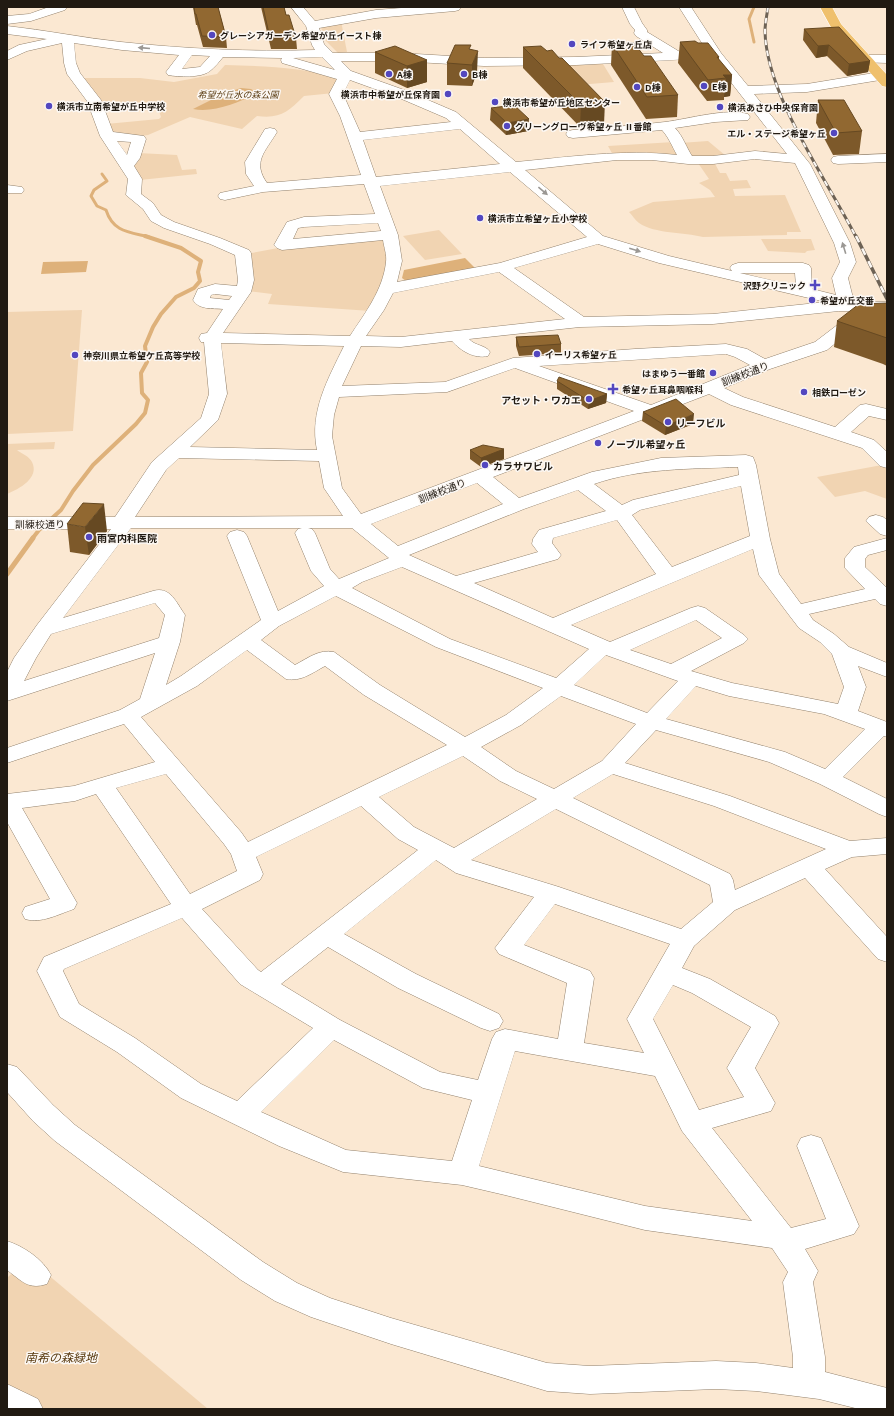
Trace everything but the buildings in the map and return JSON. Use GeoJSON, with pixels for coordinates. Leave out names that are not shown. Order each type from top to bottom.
{"type":"FeatureCollection","features":[{"type":"Feature","properties":{"kind":"main road"},"geometry":{"type":"LineString","coordinates":[[826,7],[836,26],[884,78]]}},
{"type":"Feature","properties":{"kind":"street"},"geometry":{"type":"LineString","coordinates":[[297,7],[312,25],[318,45],[329,55],[345,76]]}},
{"type":"Feature","properties":{"kind":"street"},"geometry":{"type":"LineString","coordinates":[[312,25],[376,14],[455,7]]}},
{"type":"Feature","properties":{"kind":"street"},"geometry":{"type":"LineString","coordinates":[[628,7],[636,24],[641,30],[640,33],[678,57]]}},
{"type":"Feature","properties":{"kind":"street"},"geometry":{"type":"LineString","coordinates":[[270,55],[345,76],[451,115],[598,239],[665,260],[734,275],[804,293],[841,301],[881,306],[879,317],[868,323],[849,323],[844,319],[841,301],[840,278],[848,262],[842,243],[803,164],[746,90],[716,55],[685,7]]}},
{"type":"Feature","properties":{"kind":"street"},"geometry":{"type":"LineString","coordinates":[[8,22],[30,17],[53,8]]}},
{"type":"Feature","properties":{"kind":"street"},"geometry":{"type":"LineString","coordinates":[[8,22],[46,34],[67,38],[121,46],[219,54],[329,55],[484,62],[576,61],[716,55]]}},
{"type":"Feature","properties":{"kind":"street"},"geometry":{"type":"LineString","coordinates":[[7,56],[23,48],[67,38]]}},
{"type":"Feature","properties":{"kind":"street"},"geometry":{"type":"LineString","coordinates":[[8,693],[25,658],[44,629],[125,523],[126,517],[159,466],[208,420],[212,413],[218,394],[210,338],[238,298],[246,280],[243,253],[215,241],[169,225],[156,218],[148,206],[133,195],[136,179],[107,136],[94,100],[74,74],[70,64],[70,51],[67,38]]}},
{"type":"Feature","properties":{"kind":"street"},"geometry":{"type":"LineString","coordinates":[[186,52],[173,72],[188,73],[204,70],[219,54]]}},
{"type":"Feature","properties":{"kind":"street"},"geometry":{"type":"LineString","coordinates":[[865,59],[887,59]]}},
{"type":"Feature","properties":{"kind":"street"},"geometry":{"type":"LineString","coordinates":[[345,76],[336,94],[371,180],[390,235],[394,261],[387,289],[376,310],[354,342],[330,392],[325,415],[323,436],[333,488],[357,522],[399,557],[453,583],[607,649],[682,675],[729,689],[830,708],[883,729],[828,779]]}},
{"type":"Feature","properties":{"kind":"street"},"geometry":{"type":"LineString","coordinates":[[746,90],[807,88],[884,78]]}},
{"type":"Feature","properties":{"kind":"street"},"geometry":{"type":"LineString","coordinates":[[573,134],[665,126],[715,118],[743,117]]}},
{"type":"Feature","properties":{"kind":"street"},"geometry":{"type":"LineString","coordinates":[[354,137],[461,125]]}},
{"type":"Feature","properties":{"kind":"street"},"geometry":{"type":"LineString","coordinates":[[665,126],[675,136],[678,146],[688,160]]}},
{"type":"Feature","properties":{"kind":"street"},"geometry":{"type":"LineString","coordinates":[[263,188],[254,174],[252,162],[270,132]]}},
{"type":"Feature","properties":{"kind":"street"},"geometry":{"type":"LineString","coordinates":[[107,136],[139,139],[133,158],[127,166]]}},
{"type":"Feature","properties":{"kind":"street"},"geometry":{"type":"LineString","coordinates":[[225,196],[263,188],[371,180],[617,156],[652,156],[688,160],[713,160],[755,155],[799,159]]}},
{"type":"Feature","properties":{"kind":"street"},"geometry":{"type":"LineString","coordinates":[[838,160],[887,158]]}},
{"type":"Feature","properties":{"kind":"street"},"geometry":{"type":"LineString","coordinates":[[384,218],[304,222],[292,225],[282,245],[390,235]]}},
{"type":"Feature","properties":{"kind":"street"},"geometry":{"type":"LineString","coordinates":[[387,289],[502,267],[598,239]]}},
{"type":"Feature","properties":{"kind":"street"},"geometry":{"type":"LineString","coordinates":[[502,267],[580,322]]}},
{"type":"Feature","properties":{"kind":"street"},"geometry":{"type":"LineString","coordinates":[[734,275],[732,268],[803,268],[804,293]]}},
{"type":"Feature","properties":{"kind":"street"},"geometry":{"type":"LineString","coordinates":[[210,338],[401,342],[457,337],[580,322],[713,319],[841,301]]}},
{"type":"Feature","properties":{"kind":"street","name":"訓練校通り"},"geometry":{"type":"LineString","coordinates":[[7,524],[234,524],[357,522],[651,411],[764,365],[821,346],[849,323]]}},
{"type":"Feature","properties":{"kind":"street"},"geometry":{"type":"LineString","coordinates":[[457,337],[466,347],[482,352]]}},
{"type":"Feature","properties":{"kind":"street"},"geometry":{"type":"LineString","coordinates":[[330,392],[447,387],[508,361],[726,349],[741,353],[764,365]]}},
{"type":"Feature","properties":{"kind":"street"},"geometry":{"type":"LineString","coordinates":[[508,361],[651,411]]}},
{"type":"Feature","properties":{"kind":"street"},"geometry":{"type":"LineString","coordinates":[[709,387],[737,401],[868,444],[887,462]]}},
{"type":"Feature","properties":{"kind":"street"},"geometry":{"type":"LineString","coordinates":[[838,434],[866,409],[887,415]]}},
{"type":"Feature","properties":{"kind":"street"},"geometry":{"type":"LineString","coordinates":[[174,452],[326,456]]}},
{"type":"Feature","properties":{"kind":"street"},"geometry":{"type":"LineString","coordinates":[[7,756],[128,715],[189,681],[272,622],[355,578],[399,557],[517,506],[579,482],[599,476],[660,464],[746,462]]}},
{"type":"Feature","properties":{"kind":"street"},"geometry":{"type":"LineString","coordinates":[[453,583],[551,555],[542,544],[543,538],[546,534],[621,513],[633,506],[746,462]]}},
{"type":"Feature","properties":{"kind":"street"},"geometry":{"type":"LineString","coordinates":[[746,462],[760,539],[769,575],[806,624],[827,638],[842,651],[887,671]]}},
{"type":"Feature","properties":{"kind":"street"},"geometry":{"type":"LineString","coordinates":[[479,476],[517,506]]}},
{"type":"Feature","properties":{"kind":"street"},"geometry":{"type":"LineString","coordinates":[[579,482],[621,513],[668,576]]}},
{"type":"Feature","properties":{"kind":"street"},"geometry":{"type":"LineString","coordinates":[[305,533],[321,571],[336,588],[443,643],[650,722],[777,757],[828,779],[887,809]]}},
{"type":"Feature","properties":{"kind":"street"},"geometry":{"type":"LineString","coordinates":[[237,536],[272,622]]}},
{"type":"Feature","properties":{"kind":"street"},"geometry":{"type":"LineString","coordinates":[[554,625],[668,576],[760,539]]}},
{"type":"Feature","properties":{"kind":"street"},"geometry":{"type":"LineString","coordinates":[[883,596],[855,568],[855,558],[861,551],[887,544]]}},
{"type":"Feature","properties":{"kind":"street"},"geometry":{"type":"LineString","coordinates":[[44,629],[160,595],[175,614],[169,642],[150,702]]}},
{"type":"Feature","properties":{"kind":"street"},"geometry":{"type":"LineString","coordinates":[[796,611],[883,596]]}},
{"type":"Feature","properties":{"kind":"street"},"geometry":{"type":"LineString","coordinates":[[242,854],[364,796],[499,729],[522,716],[607,649],[698,612],[737,640],[682,675],[650,722],[610,766],[556,799],[444,854],[327,935],[263,985]]}},
{"type":"Feature","properties":{"kind":"street"},"geometry":{"type":"LineString","coordinates":[[247,640],[294,674],[326,657],[372,690],[464,746],[508,776],[721,880],[726,904]]}},
{"type":"Feature","properties":{"kind":"street"},"geometry":{"type":"LineString","coordinates":[[8,693],[169,642]]}},
{"type":"Feature","properties":{"kind":"street"},"geometry":{"type":"LineString","coordinates":[[842,651],[855,687],[846,714]]}},
{"type":"Feature","properties":{"kind":"street"},"geometry":{"type":"LineString","coordinates":[[128,715],[169,765],[233,838],[251,874],[186,907],[53,963],[50,971],[69,1010],[126,1044],[190,1091],[289,1138],[343,1161],[462,1174],[505,1183],[645,1218],[783,1239],[844,1226],[811,1146]]}},
{"type":"Feature","properties":{"kind":"street"},"geometry":{"type":"LineString","coordinates":[[34,913],[65,903],[8,802],[75,793],[101,784],[169,765]]}},
{"type":"Feature","properties":{"kind":"street"},"geometry":{"type":"LineString","coordinates":[[610,766],[722,801],[848,849],[885,849]]}},
{"type":"Feature","properties":{"kind":"street"},"geometry":{"type":"LineString","coordinates":[[101,784],[186,907],[249,977],[331,1027],[433,1081],[488,1093]]}},
{"type":"Feature","properties":{"kind":"street"},"geometry":{"type":"LineString","coordinates":[[364,796],[406,833],[465,866],[550,893],[685,940]]}},
{"type":"Feature","properties":{"kind":"street"},"geometry":{"type":"LineString","coordinates":[[809,1384],[809,1357],[798,1282],[803,1271],[783,1239],[692,1123],[640,1019],[685,940],[726,904],[848,849]]}},
{"type":"Feature","properties":{"kind":"street"},"geometry":{"type":"LineString","coordinates":[[808,866],[887,953]]}},
{"type":"Feature","properties":{"kind":"street"},"geometry":{"type":"LineString","coordinates":[[550,893],[508,948],[581,978],[569,1051]]}},
{"type":"Feature","properties":{"kind":"street"},"geometry":{"type":"LineString","coordinates":[[327,935],[407,981],[490,1021]]}},
{"type":"Feature","properties":{"kind":"street"},"geometry":{"type":"LineString","coordinates":[[667,972],[700,986],[766,1023],[741,1068],[761,1103],[692,1123]]}},
{"type":"Feature","properties":{"kind":"street"},"geometry":{"type":"LineString","coordinates":[[240,1115],[331,1027]]}},
{"type":"Feature","properties":{"kind":"street"},"geometry":{"type":"LineString","coordinates":[[462,1174],[505,1039],[664,1067]]}},
{"type":"Feature","properties":{"kind":"street"},"geometry":{"type":"LineString","coordinates":[[7,1074],[43,1113],[71,1137],[252,1271],[286,1292],[322,1308],[391,1331],[547,1377],[590,1380],[716,1375],[756,1377],[809,1384],[887,1402]]}},
{"type":"Feature","properties":{"kind":"street"},"geometry":{"type":"LineString","coordinates":[[7,1253],[36,1275]]}},
{"type":"Feature","properties":{"kind":"street"},"geometry":{"type":"LineString","coordinates":[[7,1398],[27,1409]]}},
{"type":"Feature","properties":{"kind":"green space"},"geometry":{"type":"Polygon","coordinates":[[[341,21],[347,52],[338,53],[326,41],[320,25],[341,21]]]}},
{"type":"Feature","properties":{"kind":"green space"},"geometry":{"type":"Polygon","coordinates":[[[603,64],[614,82],[578,85],[555,65],[603,64]]]}},
{"type":"Feature","properties":{"kind":"green space","name":"希望が丘水の森公園"},"geometry":{"type":"Polygon","coordinates":[[[225,65],[297,69],[339,78],[334,93],[304,96],[283,113],[265,117],[257,116],[242,129],[190,117],[148,135],[140,136],[111,131],[106,124],[159,119],[161,117],[157,105],[137,103],[100,107],[83,78],[140,78],[174,82],[217,74],[225,65]]]}},
{"type":"Feature","properties":{"kind":"green space"},"geometry":{"type":"Polygon","coordinates":[[[708,141],[726,156],[690,159],[680,143],[708,141]]]}},
{"type":"Feature","properties":{"kind":"green space"},"geometry":{"type":"Polygon","coordinates":[[[674,142],[684,159],[613,155],[608,146],[674,142]]]}},
{"type":"Feature","properties":{"kind":"green space"},"geometry":{"type":"Polygon","coordinates":[[[138,153],[177,155],[182,170],[196,169],[197,174],[140,180],[130,163],[138,153]]]}},
{"type":"Feature","properties":{"kind":"green space"},"geometry":{"type":"Polygon","coordinates":[[[714,162],[720,173],[726,173],[730,181],[747,180],[751,188],[733,189],[735,196],[785,195],[801,232],[787,232],[787,235],[703,237],[661,231],[646,227],[639,223],[629,212],[653,202],[715,197],[710,190],[699,183],[709,179],[698,163],[714,162]]]}},
{"type":"Feature","properties":{"kind":"green space"},"geometry":{"type":"Polygon","coordinates":[[[439,230],[462,254],[425,260],[403,236],[439,230]]]}},
{"type":"Feature","properties":{"kind":"green space"},"geometry":{"type":"Polygon","coordinates":[[[385,238],[388,262],[381,290],[371,311],[268,304],[272,294],[247,291],[246,254],[278,248],[385,238]]]}},
{"type":"Feature","properties":{"kind":"green space"},"geometry":{"type":"Polygon","coordinates":[[[761,239],[811,239],[815,250],[807,251],[805,253],[768,251],[761,239]]]}},
{"type":"Feature","properties":{"kind":"green space"},"geometry":{"type":"Polygon","coordinates":[[[82,310],[73,431],[7,434],[7,312],[82,310]]]}},
{"type":"Feature","properties":{"kind":"green space"},"geometry":{"type":"Polygon","coordinates":[[[55,442],[54,449],[17,450],[31,460],[34,468],[33,473],[27,482],[7,494],[7,444],[55,442]]]}},
{"type":"Feature","properties":{"kind":"green space"},"geometry":{"type":"Polygon","coordinates":[[[882,465],[887,469],[887,499],[865,491],[835,497],[817,477],[882,465]]]}},
{"type":"Feature","properties":{"kind":"green space","name":"南希の森緑地"},"geometry":{"type":"Polygon","coordinates":[[[28,1258],[208,1409],[38,1409],[7,1392],[7,1278],[28,1258]]]}},
{"type":"Feature","properties":{"kind":"shaded area"},"geometry":{"type":"Polygon","coordinates":[[[241,88],[251,89],[257,93],[226,106],[209,110],[193,109],[223,94],[241,88]]]}},
{"type":"Feature","properties":{"kind":"shaded area"},"geometry":{"type":"Polygon","coordinates":[[[465,258],[475,268],[406,281],[402,278],[404,270],[465,258]]]}},
{"type":"Feature","properties":{"kind":"shaded area"},"geometry":{"type":"Polygon","coordinates":[[[88,261],[86,272],[41,274],[43,262],[88,261]]]}},
{"type":"Feature","properties":{"kind":"waterway"},"geometry":{"type":"LineString","coordinates":[[754,7],[749,19],[754,42]]}},
{"type":"Feature","properties":{"kind":"waterway"},"geometry":{"type":"LineString","coordinates":[[102,174],[107,181],[94,190],[91,196],[97,206],[106,210],[109,217],[117,227],[128,232],[146,236]]}},
{"type":"Feature","properties":{"kind":"waterway"},"geometry":{"type":"LineString","coordinates":[[32,539],[39,530],[61,510],[73,491],[93,465],[136,424],[145,413],[148,400],[142,393],[141,373],[147,362],[145,346],[153,327],[161,314],[176,297],[194,288],[200,281],[198,272],[201,261],[181,248],[146,236]]}},
{"type":"Feature","properties":{"kind":"waterway"},"geometry":{"type":"LineString","coordinates":[[7,574],[33,538]]}},
{"type":"Feature","properties":{"kind":"railway"},"geometry":{"type":"LineString","coordinates":[[768,7],[765,31],[768,56],[776,82],[800,137],[856,237]]}},
{"type":"Feature","properties":{"kind":"railway"},"geometry":{"type":"LineString","coordinates":[[856,236],[887,299]]}},
{"type":"Feature","properties":{"kind":"place","name":"グレーシアガーデン希望が丘イースト棟"},"geometry":{"type":"Point","coordinates":[212,35]}},
{"type":"Feature","properties":{"kind":"place","name":"ライフ希望ヶ丘店"},"geometry":{"type":"Point","coordinates":[572,44]}},
{"type":"Feature","properties":{"kind":"place","name":"A棟"},"geometry":{"type":"Point","coordinates":[389,74]}},
{"type":"Feature","properties":{"kind":"place","name":"B棟"},"geometry":{"type":"Point","coordinates":[464,74]}},
{"type":"Feature","properties":{"kind":"place","name":"E棟"},"geometry":{"type":"Point","coordinates":[704,86]}},
{"type":"Feature","properties":{"kind":"place","name":"D棟"},"geometry":{"type":"Point","coordinates":[637,87]}},
{"type":"Feature","properties":{"kind":"place","name":"横浜市中希望が丘保育園"},"geometry":{"type":"Point","coordinates":[448,94]}},
{"type":"Feature","properties":{"kind":"place","name":"横浜市希望が丘地区センター"},"geometry":{"type":"Point","coordinates":[495,102]}},
{"type":"Feature","properties":{"kind":"place","name":"横浜市立南希望が丘中学校"},"geometry":{"type":"Point","coordinates":[49,106]}},
{"type":"Feature","properties":{"kind":"place","name":"横浜あさひ中央保育園"},"geometry":{"type":"Point","coordinates":[720,107]}},
{"type":"Feature","properties":{"kind":"place","name":"グリーングローヴ希望ヶ丘 Ⅱ番館"},"geometry":{"type":"Point","coordinates":[507,126]}},
{"type":"Feature","properties":{"kind":"place","name":"エル・ステージ希望ヶ丘"},"geometry":{"type":"Point","coordinates":[834,133]}},
{"type":"Feature","properties":{"kind":"place","name":"横浜市立希望ヶ丘小学校"},"geometry":{"type":"Point","coordinates":[480,218]}},
{"type":"Feature","properties":{"kind":"place","name":"沢野クリニック"},"geometry":{"type":"Point","coordinates":[815,285]}},
{"type":"Feature","properties":{"kind":"place","name":"希望が丘交番"},"geometry":{"type":"Point","coordinates":[812,300]}},
{"type":"Feature","properties":{"kind":"place","name":"イーリス希望ヶ丘"},"geometry":{"type":"Point","coordinates":[537,354]}},
{"type":"Feature","properties":{"kind":"place","name":"神奈川県立希望ケ丘高等学校"},"geometry":{"type":"Point","coordinates":[75,355]}},
{"type":"Feature","properties":{"kind":"place","name":"はまゆう一番館"},"geometry":{"type":"Point","coordinates":[713,373]}},
{"type":"Feature","properties":{"kind":"place","name":"希望ヶ丘耳鼻咽喉科"},"geometry":{"type":"Point","coordinates":[613,389]}},
{"type":"Feature","properties":{"kind":"place","name":"相鉄ローゼン"},"geometry":{"type":"Point","coordinates":[804,392]}},
{"type":"Feature","properties":{"kind":"place","name":"アセット・ワカエ"},"geometry":{"type":"Point","coordinates":[589,399]}},
{"type":"Feature","properties":{"kind":"place","name":"リーフビル"},"geometry":{"type":"Point","coordinates":[668,422]}},
{"type":"Feature","properties":{"kind":"place","name":"ノーブル希望ヶ丘"},"geometry":{"type":"Point","coordinates":[598,443]}},
{"type":"Feature","properties":{"kind":"place","name":"カラサワビル"},"geometry":{"type":"Point","coordinates":[485,465]}},
{"type":"Feature","properties":{"kind":"place","name":"雨宮内科医院"},"geometry":{"type":"Point","coordinates":[89,537]}}]}
